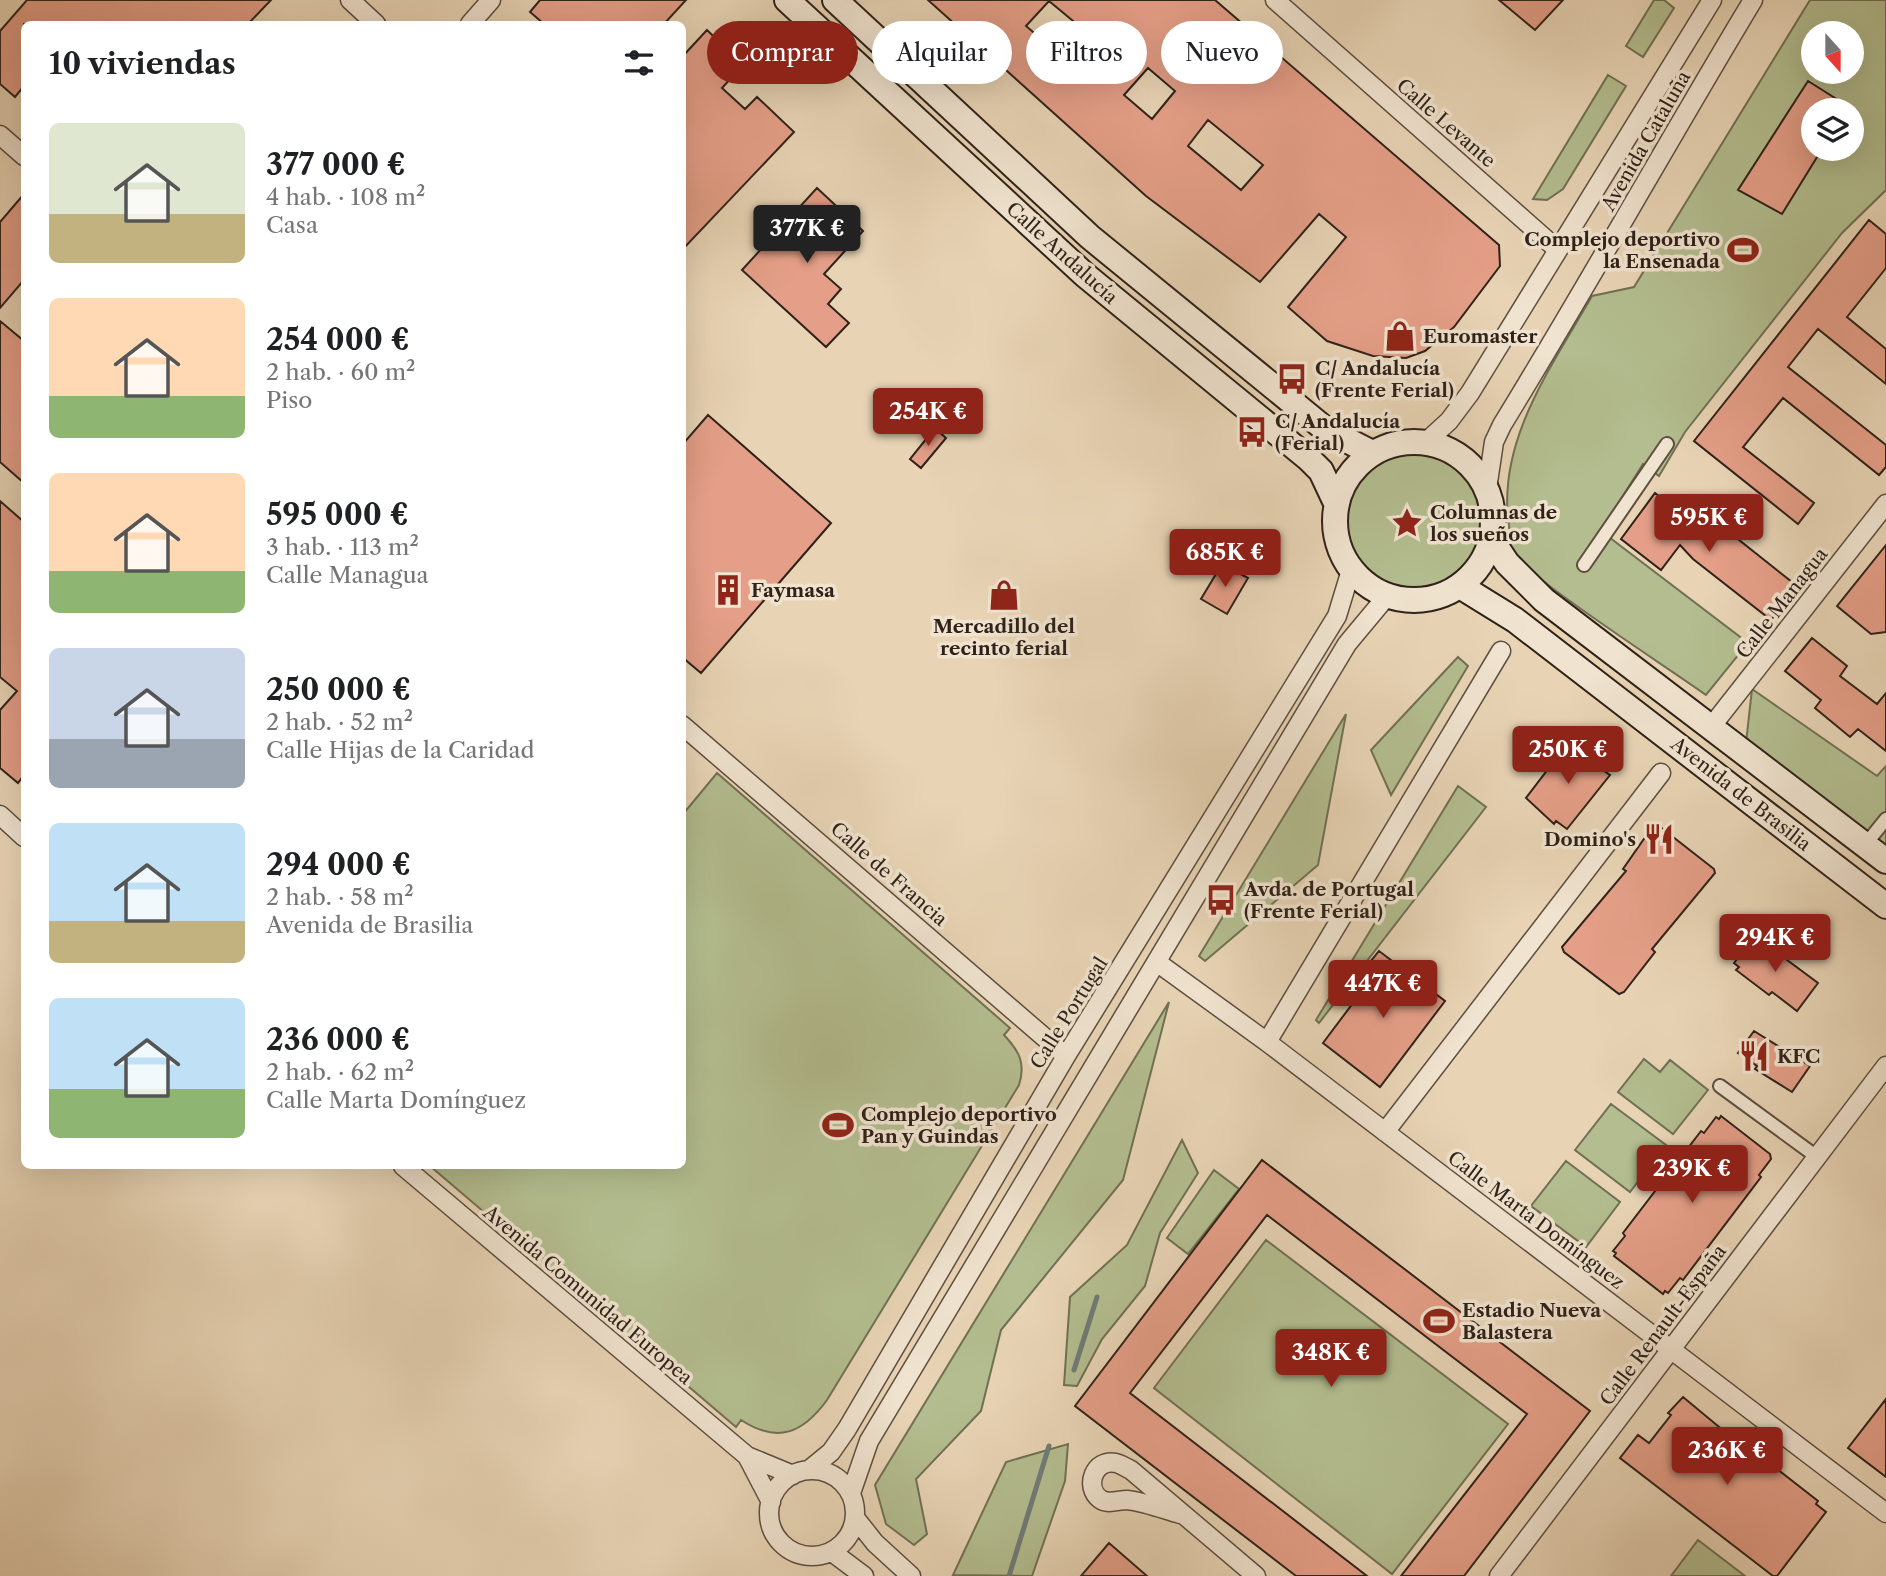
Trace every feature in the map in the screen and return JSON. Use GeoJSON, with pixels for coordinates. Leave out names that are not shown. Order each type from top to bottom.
{"type":"FeatureCollection","features":[{"type":"Feature","properties":{"kind":"main road","name":"Calle Andalucía"},"geometry":{"type":"LineString","coordinates":[[787,0],[1085,275],[1309,459],[1321,471],[1336,503]]}},
{"type":"Feature","properties":{"kind":"main road","name":"Calle Andalucía"},"geometry":{"type":"LineString","coordinates":[[835,0],[1090,237],[1325,429],[1372,453]]}},
{"type":"Feature","properties":{"kind":"main road"},"geometry":{"type":"LineString","coordinates":[[1410,442],[1426,442],[1458,454],[1475,470],[1487,489],[1493,514],[1492,539],[1477,569],[1460,586],[1433,598],[1407,601],[1387,596],[1365,584],[1350,570],[1340,552],[1335,532],[1336,503],[1350,474],[1372,453],[1410,442]]}},
{"type":"Feature","properties":{"kind":"main road","name":"Avenida de Brasilia"},"geometry":{"type":"LineString","coordinates":[[1492,539],[1507,563],[1544,600],[1886,861]]}},
{"type":"Feature","properties":{"kind":"main road","name":"Avenida de Brasilia"},"geometry":{"type":"LineString","coordinates":[[1460,586],[1524,626],[1886,906]]}},
{"type":"Feature","properties":{"kind":"street"},"geometry":{"type":"LineString","coordinates":[[350,0],[373,21]]}},
{"type":"Feature","properties":{"kind":"street"},"geometry":{"type":"LineString","coordinates":[[473,21],[491,0]]}},
{"type":"Feature","properties":{"kind":"street","name":"Calle Levante"},"geometry":{"type":"LineString","coordinates":[[1275,0],[1558,250]]}},
{"type":"Feature","properties":{"kind":"street","name":"Avenida Cataluña"},"geometry":{"type":"LineString","coordinates":[[1426,442],[1449,421],[1470,393],[1712,0]]}},
{"type":"Feature","properties":{"kind":"street","name":"Avenida Cataluña"},"geometry":{"type":"LineString","coordinates":[[1487,489],[1494,442],[1502,425],[1595,272],[1660,154],[1753,0]]}},
{"type":"Feature","properties":{"kind":"street"},"geometry":{"type":"LineString","coordinates":[[0,135],[21,153]]}},
{"type":"Feature","properties":{"kind":"street"},"geometry":{"type":"LineString","coordinates":[[1584,565],[1667,444]]}},
{"type":"Feature","properties":{"kind":"street","name":"Calle Managua"},"geometry":{"type":"LineString","coordinates":[[1711,727],[1886,504]]}},
{"type":"Feature","properties":{"kind":"street","name":"Calle Portugal"},"geometry":{"type":"LineString","coordinates":[[801,1472],[831,1452],[847,1429],[1066,1056],[1337,617],[1350,570]]}},
{"type":"Feature","properties":{"kind":"street"},"geometry":{"type":"LineString","coordinates":[[911,1576],[875,1543],[856,1519],[851,1493],[869,1441],[1347,644],[1387,596]]}},
{"type":"Feature","properties":{"kind":"street"},"geometry":{"type":"LineString","coordinates":[[1267,1042],[1501,651]]}},
{"type":"Feature","properties":{"kind":"street","name":"Calle de Francia"},"geometry":{"type":"LineString","coordinates":[[686,728],[1066,1056]]}},
{"type":"Feature","properties":{"kind":"street"},"geometry":{"type":"LineString","coordinates":[[1385,1132],[1661,773]]}},
{"type":"Feature","properties":{"kind":"street"},"geometry":{"type":"LineString","coordinates":[[0,815],[21,834]]}},
{"type":"Feature","properties":{"kind":"street"},"geometry":{"type":"LineString","coordinates":[[1865,845],[1886,819]]}},
{"type":"Feature","properties":{"kind":"street","name":"Calle Marta Domínguez"},"geometry":{"type":"LineString","coordinates":[[1158,963],[1267,1042],[1886,1513]]}},
{"type":"Feature","properties":{"kind":"street","name":"Calle Renault-España"},"geometry":{"type":"LineString","coordinates":[[1499,1576],[1886,1066]]}},
{"type":"Feature","properties":{"kind":"street"},"geometry":{"type":"LineString","coordinates":[[1720,1086],[1817,1157]]}},
{"type":"Feature","properties":{"kind":"street","name":"Avenida Comunidad Europea"},"geometry":{"type":"LineString","coordinates":[[406,1169],[747,1455],[801,1472]]}},
{"type":"Feature","properties":{"kind":"street","name":"Avenida Comunidad Europea"},"geometry":{"type":"LineString","coordinates":[[747,1455],[771,1502]]}},
{"type":"Feature","properties":{"kind":"street"},"geometry":{"type":"LineString","coordinates":[[1180,1514],[1139,1501],[1107,1502],[1099,1499],[1092,1485],[1094,1474],[1098,1467],[1116,1463],[1131,1470],[1256,1576]]}},
{"type":"Feature","properties":{"kind":"street"},"geometry":{"type":"LineString","coordinates":[[851,1493],[834,1475],[801,1472],[783,1481],[771,1502],[771,1527],[786,1548],[808,1557],[832,1552],[847,1539],[856,1519]]}},
{"type":"Feature","properties":{"kind":"street"},"geometry":{"type":"LineString","coordinates":[[832,1552],[864,1576]]}},
{"type":"Feature","properties":{"kind":"green space"},"geometry":{"type":"Polygon","coordinates":[[[1654,0],[1664,0],[1674,8],[1643,57],[1626,46],[1654,0]]]}},
{"type":"Feature","properties":{"kind":"green space","name":"Complejo deportivo la Ensenada"},"geometry":{"type":"Polygon","coordinates":[[[1810,0],[1886,0],[1886,190],[1842,233],[1685,432],[1659,476],[1643,464],[1601,531],[1748,643],[1706,695],[1544,581],[1523,565],[1511,547],[1507,495],[1511,464],[1519,435],[1545,377],[1592,296],[1634,287],[1810,0]]]}},
{"type":"Feature","properties":{"kind":"green space"},"geometry":{"type":"Polygon","coordinates":[[[1608,75],[1626,86],[1563,189],[1547,200],[1533,199],[1608,75]]]}},
{"type":"Feature","properties":{"kind":"green space"},"geometry":{"type":"Polygon","coordinates":[[[1414,442],[1444,448],[1470,465],[1487,491],[1493,521],[1487,551],[1470,577],[1444,594],[1414,600],[1384,594],[1358,577],[1341,551],[1335,521],[1341,491],[1358,465],[1384,448],[1414,442]]]}},
{"type":"Feature","properties":{"kind":"green space"},"geometry":{"type":"Polygon","coordinates":[[[1458,657],[1468,666],[1391,795],[1371,750],[1458,657]]]}},
{"type":"Feature","properties":{"kind":"green space"},"geometry":{"type":"Polygon","coordinates":[[[1752,689],[1877,776],[1886,766],[1886,846],[1746,743],[1752,689]]]}},
{"type":"Feature","properties":{"kind":"green space"},"geometry":{"type":"Polygon","coordinates":[[[1346,714],[1318,865],[1205,961],[1199,956],[1346,714]]]}},
{"type":"Feature","properties":{"kind":"green space","name":"Complejo deportivo Pan y Guindas"},"geometry":{"type":"Polygon","coordinates":[[[717,773],[1010,1028],[1004,1035],[1014,1046],[1022,1070],[1019,1085],[827,1400],[799,1427],[778,1433],[767,1432],[741,1420],[736,1427],[434,1169],[686,1169],[686,810],[717,773]]]}},
{"type":"Feature","properties":{"kind":"green space"},"geometry":{"type":"Polygon","coordinates":[[[1458,786],[1486,807],[1319,1023],[1316,1020],[1458,786]]]}},
{"type":"Feature","properties":{"kind":"green space"},"geometry":{"type":"Polygon","coordinates":[[[1169,1002],[1123,1180],[1001,1330],[981,1411],[916,1479],[927,1534],[914,1545],[886,1524],[875,1485],[1169,1002]]]}},
{"type":"Feature","properties":{"kind":"green space"},"geometry":{"type":"Polygon","coordinates":[[[1644,1059],[1660,1072],[1670,1060],[1708,1090],[1673,1134],[1618,1092],[1644,1059]]]}},
{"type":"Feature","properties":{"kind":"green space"},"geometry":{"type":"Polygon","coordinates":[[[1611,1104],[1666,1145],[1630,1192],[1575,1150],[1611,1104]]]}},
{"type":"Feature","properties":{"kind":"green space"},"geometry":{"type":"Polygon","coordinates":[[[1182,1140],[1198,1173],[1160,1233],[1145,1286],[1102,1339],[1077,1386],[1064,1385],[1070,1297],[1127,1245],[1182,1140]]]}},
{"type":"Feature","properties":{"kind":"green space"},"geometry":{"type":"Polygon","coordinates":[[[1566,1161],[1620,1202],[1586,1247],[1531,1206],[1566,1161]]]}},
{"type":"Feature","properties":{"kind":"green space"},"geometry":{"type":"Polygon","coordinates":[[[1214,1170],[1239,1189],[1188,1254],[1167,1238],[1214,1170]]]}},
{"type":"Feature","properties":{"kind":"green space","name":"Estadio Nueva Balastera"},"geometry":{"type":"Polygon","coordinates":[[[1266,1240],[1508,1424],[1392,1574],[1154,1388],[1266,1240]]]}},
{"type":"Feature","properties":{"kind":"green space"},"geometry":{"type":"Polygon","coordinates":[[[1068,1444],[1065,1481],[1032,1576],[953,1575],[1006,1462],[1068,1444]]]}},
{"type":"Feature","properties":{"kind":"green space"},"geometry":{"type":"Polygon","coordinates":[[[1698,1540],[1745,1576],[1671,1576],[1698,1540]]]}},
{"type":"Feature","properties":{"kind":"building"},"geometry":{"type":"Polygon","coordinates":[[[27,0],[271,0],[251,21],[21,21],[21,90],[15,97],[0,84],[0,31],[27,0]]]}},
{"type":"Feature","properties":{"kind":"building"},"geometry":{"type":"Polygon","coordinates":[[[540,0],[686,0],[667,21],[540,21],[530,12],[540,0]]]}},
{"type":"Feature","properties":{"kind":"building"},"geometry":{"type":"Polygon","coordinates":[[[928,0],[1215,0],[1239,21],[1161,21],[1161,79],[1147,69],[1147,21],[1073,21],[1049,1],[1031,21],[1026,21],[1026,84],[1134,84],[1124,95],[1152,119],[1175,91],[1167,84],[1283,84],[1283,59],[1499,245],[1500,266],[1454,327],[1425,351],[1406,358],[1373,356],[1327,341],[1288,307],[1346,237],[1319,214],[1260,282],[1146,196],[1012,76],[1012,21],[951,21],[928,0]],[[1208,120],[1188,146],[1241,190],[1263,165],[1208,120]]]}},
{"type":"Feature","properties":{"kind":"building"},"geometry":{"type":"Polygon","coordinates":[[[1499,0],[1563,0],[1535,30],[1499,0]]]}},
{"type":"Feature","properties":{"kind":"building"},"geometry":{"type":"Polygon","coordinates":[[[707,30],[707,84],[726,84],[722,88],[745,109],[757,97],[794,132],[686,246],[686,53],[707,30]]]}},
{"type":"Feature","properties":{"kind":"building"},"geometry":{"type":"Polygon","coordinates":[[[1806,84],[1813,84],[1835,98],[1801,98],[1801,161],[1815,161],[1782,214],[1738,190],[1806,84]]]}},
{"type":"Feature","properties":{"kind":"building"},"geometry":{"type":"Polygon","coordinates":[[[817,188],[863,231],[824,274],[841,289],[828,304],[849,323],[826,347],[742,270],[817,188]]]}},
{"type":"Feature","properties":{"kind":"building"},"geometry":{"type":"Polygon","coordinates":[[[21,198],[21,284],[0,308],[0,222],[21,198]]]}},
{"type":"Feature","properties":{"kind":"building"},"geometry":{"type":"Polygon","coordinates":[[[1869,220],[1886,234],[1886,268],[1847,317],[1886,349],[1886,384],[1818,329],[1788,367],[1886,445],[1886,467],[1879,475],[1783,398],[1743,447],[1814,503],[1798,524],[1694,441],[1869,220]]]}},
{"type":"Feature","properties":{"kind":"building"},"geometry":{"type":"Polygon","coordinates":[[[0,321],[21,338],[21,480],[0,462],[0,321]]]}},
{"type":"Feature","properties":{"kind":"building","name":"Faymasa"},"geometry":{"type":"Polygon","coordinates":[[[708,415],[831,523],[701,673],[686,660],[686,440],[708,415]]]}},
{"type":"Feature","properties":{"kind":"building"},"geometry":{"type":"Polygon","coordinates":[[[935,428],[946,438],[921,468],[910,459],[935,428]]]}},
{"type":"Feature","properties":{"kind":"building"},"geometry":{"type":"Polygon","coordinates":[[[1655,493],[1696,524],[1705,513],[1797,586],[1771,620],[1693,559],[1680,545],[1661,570],[1621,539],[1655,493]]]}},
{"type":"Feature","properties":{"kind":"building"},"geometry":{"type":"Polygon","coordinates":[[[0,501],[21,519],[21,779],[18,783],[0,768],[0,710],[17,691],[0,677],[0,501]]]}},
{"type":"Feature","properties":{"kind":"building"},"geometry":{"type":"Polygon","coordinates":[[[1886,545],[1886,632],[1871,634],[1837,606],[1886,545]]]}},
{"type":"Feature","properties":{"kind":"building"},"geometry":{"type":"Polygon","coordinates":[[[1222,564],[1248,578],[1227,614],[1201,599],[1222,564]]]}},
{"type":"Feature","properties":{"kind":"building"},"geometry":{"type":"Polygon","coordinates":[[[1812,638],[1847,666],[1840,676],[1877,704],[1886,693],[1886,751],[1858,729],[1850,737],[1815,708],[1821,700],[1785,671],[1812,638]]]}},
{"type":"Feature","properties":{"kind":"building"},"geometry":{"type":"Polygon","coordinates":[[[1568,743],[1600,763],[1597,766],[1610,775],[1567,829],[1556,821],[1554,824],[1526,798],[1568,743]]]}},
{"type":"Feature","properties":{"kind":"building"},"geometry":{"type":"Polygon","coordinates":[[[1653,826],[1658,830],[1659,826],[1714,869],[1715,873],[1652,949],[1655,952],[1624,992],[1619,994],[1564,952],[1562,947],[1626,871],[1623,869],[1653,826]]]}},
{"type":"Feature","properties":{"kind":"building"},"geometry":{"type":"Polygon","coordinates":[[[1755,936],[1818,983],[1797,1011],[1772,992],[1769,995],[1736,970],[1739,967],[1734,963],[1755,936]]]}},
{"type":"Feature","properties":{"kind":"building"},"geometry":{"type":"Polygon","coordinates":[[[1379,951],[1445,1001],[1380,1087],[1323,1043],[1368,983],[1359,976],[1379,951]]]}},
{"type":"Feature","properties":{"kind":"building"},"geometry":{"type":"Polygon","coordinates":[[[1754,1031],[1810,1066],[1792,1092],[1755,1069],[1757,1066],[1738,1053],[1754,1031]]]}},
{"type":"Feature","properties":{"kind":"building"},"geometry":{"type":"Polygon","coordinates":[[[1721,1116],[1770,1154],[1771,1159],[1759,1175],[1761,1177],[1683,1280],[1680,1278],[1668,1293],[1665,1291],[1663,1294],[1614,1256],[1616,1253],[1613,1251],[1625,1236],[1623,1233],[1701,1131],[1704,1133],[1716,1117],[1719,1119],[1721,1116]]]}},
{"type":"Feature","properties":{"kind":"building","name":"Estadio Nueva Balastera"},"geometry":{"type":"Polygon","coordinates":[[[1262,1160],[1590,1411],[1464,1576],[1401,1576],[1527,1414],[1267,1215],[1130,1393],[1367,1576],[1296,1576],[1075,1406],[1262,1160]]]}},
{"type":"Feature","properties":{"kind":"building"},"geometry":{"type":"Polygon","coordinates":[[[1683,1397],[1760,1461],[1763,1458],[1818,1501],[1816,1504],[1826,1512],[1777,1576],[1773,1576],[1620,1458],[1638,1435],[1649,1443],[1671,1415],[1668,1413],[1683,1397]]]}},
{"type":"Feature","properties":{"kind":"building"},"geometry":{"type":"Polygon","coordinates":[[[1886,1399],[1886,1477],[1848,1448],[1886,1399]]]}},
{"type":"Feature","properties":{"kind":"building"},"geometry":{"type":"Polygon","coordinates":[[[1109,1543],[1147,1576],[1081,1576],[1109,1543]]]}},
{"type":"Feature","properties":{"kind":"waterway"},"geometry":{"type":"LineString","coordinates":[[1074,1370],[1097,1297]]}},
{"type":"Feature","properties":{"kind":"waterway"},"geometry":{"type":"LineString","coordinates":[[1009,1576],[1049,1446]]}},
{"type":"Feature","properties":{"kind":"place","name":"Complejo deportivo la Ensenada"},"geometry":{"type":"Point","coordinates":[1743,250]}},
{"type":"Feature","properties":{"kind":"place","name":"Euromaster"},"geometry":{"type":"Point","coordinates":[1400,336]}},
{"type":"Feature","properties":{"kind":"place","name":"C/ Andalucía (Frente Ferial)"},"geometry":{"type":"Point","coordinates":[1292,379]}},
{"type":"Feature","properties":{"kind":"place","name":"C/ Andalucía (Ferial)"},"geometry":{"type":"Point","coordinates":[1252,432]}},
{"type":"Feature","properties":{"kind":"place","name":"Columnas de los sueños"},"geometry":{"type":"Point","coordinates":[1407,523]}},
{"type":"Feature","properties":{"kind":"place","name":"Faymasa"},"geometry":{"type":"Point","coordinates":[728,590]}},
{"type":"Feature","properties":{"kind":"place","name":"Mercadillo del recinto ferial"},"geometry":{"type":"Point","coordinates":[1004,595]}},
{"type":"Feature","properties":{"kind":"place","name":"Domino's"},"geometry":{"type":"Point","coordinates":[1659,839]}},
{"type":"Feature","properties":{"kind":"place","name":"Avda. de Portugal (Frente Ferial)"},"geometry":{"type":"Point","coordinates":[1221,900]}},
{"type":"Feature","properties":{"kind":"place","name":"KFC"},"geometry":{"type":"Point","coordinates":[1754,1056]}},
{"type":"Feature","properties":{"kind":"place","name":"Complejo deportivo Pan y Guindas"},"geometry":{"type":"Point","coordinates":[838,1125]}},
{"type":"Feature","properties":{"kind":"place","name":"Estadio Nueva Balastera"},"geometry":{"type":"Point","coordinates":[1439,1321]}}]}
